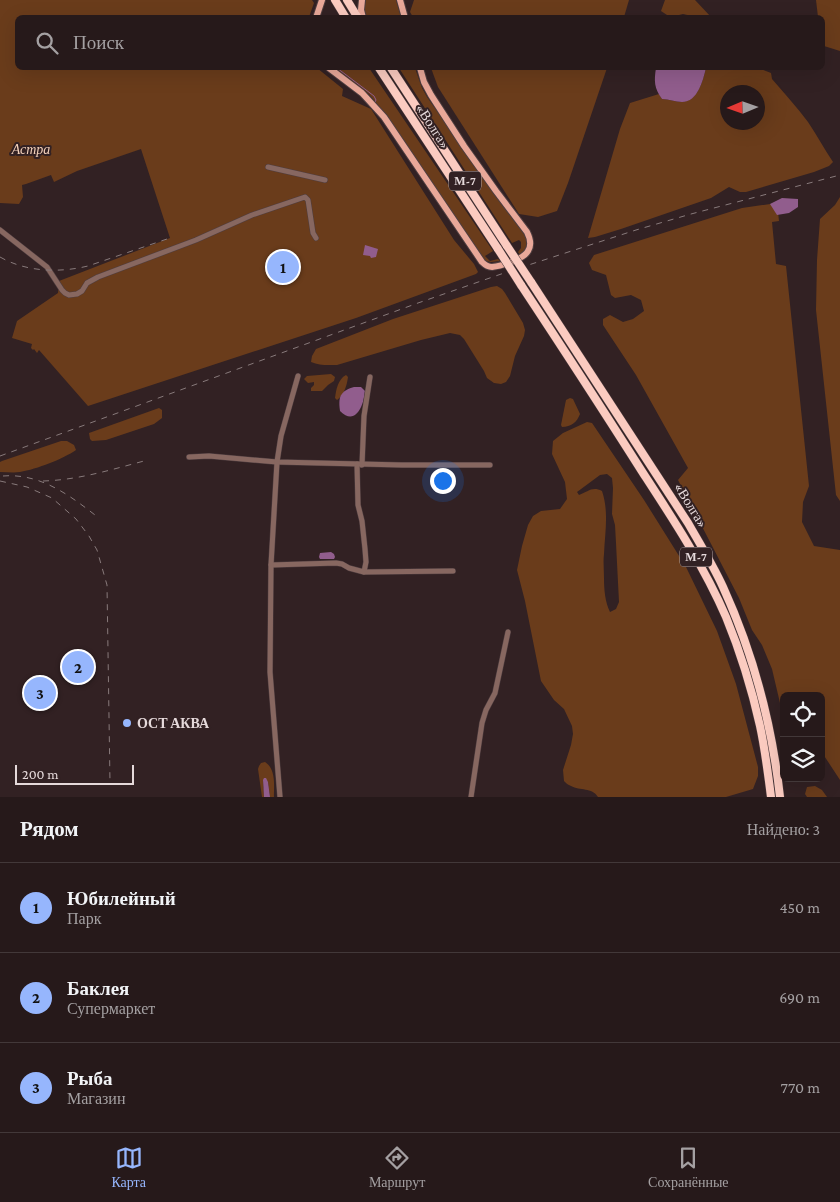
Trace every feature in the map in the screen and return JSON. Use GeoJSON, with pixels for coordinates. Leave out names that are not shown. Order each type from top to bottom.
{"type":"FeatureCollection","features":[{"type":"Feature","properties":{"kind":"highway"},"geometry":{"type":"LineString","coordinates":[[335,0],[344,15]]}},
{"type":"Feature","properties":{"kind":"highway"},"geometry":{"type":"LineString","coordinates":[[347,0],[356,15]]}},
{"type":"Feature","properties":{"kind":"highway","name":"«Волга»"},"geometry":{"type":"LineString","coordinates":[[380,70],[614,426],[676,523],[713,589],[733,636],[753,698],[760,728],[771,797]]}},
{"type":"Feature","properties":{"kind":"highway","name":"«Волга»"},"geometry":{"type":"LineString","coordinates":[[392,70],[678,507],[723,586],[742,634],[761,694],[769,726],[780,797]]}},
{"type":"Feature","properties":{"kind":"highway"},"geometry":{"type":"LineString","coordinates":[[779,786],[786,797]]}},
{"type":"Feature","properties":{"kind":"main road"},"geometry":{"type":"LineString","coordinates":[[317,15],[322,0]]}},
{"type":"Feature","properties":{"kind":"main road"},"geometry":{"type":"LineString","coordinates":[[362,0],[362,15]]}},
{"type":"Feature","properties":{"kind":"main road"},"geometry":{"type":"LineString","coordinates":[[400,0],[404,15]]}},
{"type":"Feature","properties":{"kind":"main road"},"geometry":{"type":"LineString","coordinates":[[332,70],[362,93],[384,117],[482,262],[492,267],[524,256],[530,248],[527,232],[454,131],[428,88],[421,70]]}},
{"type":"Feature","properties":{"kind":"street"},"geometry":{"type":"LineString","coordinates":[[268,167],[325,180]]}},
{"type":"Feature","properties":{"kind":"street"},"geometry":{"type":"LineString","coordinates":[[0,230],[48,267],[62,290],[69,295],[82,291],[87,283],[98,277],[196,240],[252,215],[305,197],[308,200],[313,233],[316,238]]}},
{"type":"Feature","properties":{"kind":"street"},"geometry":{"type":"LineString","coordinates":[[280,797],[270,672],[271,565],[276,462],[280,436],[298,376]]}},
{"type":"Feature","properties":{"kind":"street"},"geometry":{"type":"LineString","coordinates":[[364,572],[366,562],[365,546],[358,505],[359,464],[370,376]]}},
{"type":"Feature","properties":{"kind":"street"},"geometry":{"type":"LineString","coordinates":[[189,457],[209,456],[276,462],[490,465]]}},
{"type":"Feature","properties":{"kind":"street"},"geometry":{"type":"LineString","coordinates":[[271,565],[336,563],[364,572],[453,570]]}},
{"type":"Feature","properties":{"kind":"street"},"geometry":{"type":"LineString","coordinates":[[471,797],[482,723],[495,693],[508,632]]}},
{"type":"Feature","properties":{"kind":"green space","name":"Астра"},"geometry":{"type":"Polygon","coordinates":[[[0,0],[312,0],[314,3],[310,15],[15,15],[15,70],[319,70],[343,89],[342,96],[371,109],[454,240],[474,264],[478,272],[356,318],[88,406],[39,350],[37,353],[31,348],[32,344],[12,338],[17,321],[58,293],[59,281],[170,238],[141,149],[77,171],[54,182],[51,175],[22,185],[23,197],[19,204],[0,203],[0,0]]]}},
{"type":"Feature","properties":{"kind":"green space"},"geometry":{"type":"Polygon","coordinates":[[[366,0],[396,0],[400,15],[366,15],[364,5],[366,0]]]}},
{"type":"Feature","properties":{"kind":"green space"},"geometry":{"type":"Polygon","coordinates":[[[414,0],[629,0],[625,15],[412,15],[410,12],[414,0]]]}},
{"type":"Feature","properties":{"kind":"green space"},"geometry":{"type":"Polygon","coordinates":[[[665,0],[695,0],[709,15],[667,15],[661,11],[665,0]]]}},
{"type":"Feature","properties":{"kind":"green space"},"geometry":{"type":"Polygon","coordinates":[[[816,0],[840,0],[840,51],[825,46],[825,15],[818,15],[816,0]]]}},
{"type":"Feature","properties":{"kind":"green space"},"geometry":{"type":"Polygon","coordinates":[[[337,70],[370,70],[493,251],[485,256],[490,261],[498,259],[500,261],[491,262],[485,261],[386,115],[369,94],[337,70]]]}},
{"type":"Feature","properties":{"kind":"green space"},"geometry":{"type":"Polygon","coordinates":[[[400,70],[416,70],[427,97],[522,230],[527,242],[524,251],[520,255],[518,252],[521,248],[521,242],[519,240],[512,243],[400,70]]]}},
{"type":"Feature","properties":{"kind":"green space"},"geometry":{"type":"Polygon","coordinates":[[[432,70],[606,70],[557,211],[538,217],[519,214],[438,87],[432,70]]]}},
{"type":"Feature","properties":{"kind":"green space"},"geometry":{"type":"Polygon","coordinates":[[[705,70],[763,70],[771,73],[772,79],[808,122],[833,162],[829,166],[814,172],[746,192],[740,192],[729,187],[711,198],[621,229],[588,238],[620,129],[630,103],[659,94],[662,99],[679,102],[688,101],[699,89],[705,70]]]}},
{"type":"Feature","properties":{"kind":"green space"},"geometry":{"type":"Polygon","coordinates":[[[840,197],[840,501],[836,495],[816,310],[820,219],[835,205],[840,197]]]}},
{"type":"Feature","properties":{"kind":"green space"},"geometry":{"type":"Polygon","coordinates":[[[777,203],[779,221],[772,222],[776,264],[786,266],[809,486],[803,502],[802,522],[814,546],[840,550],[840,780],[825,757],[825,692],[780,692],[780,703],[772,669],[762,645],[752,630],[739,598],[678,480],[688,468],[636,375],[603,325],[603,319],[610,315],[623,322],[633,319],[644,311],[641,300],[631,295],[615,298],[611,295],[606,275],[592,270],[589,263],[594,255],[742,208],[777,203]]]}},
{"type":"Feature","properties":{"kind":"green space"},"geometry":{"type":"Polygon","coordinates":[[[497,286],[505,293],[523,323],[525,330],[510,376],[506,382],[501,384],[494,383],[487,378],[464,339],[460,335],[450,333],[337,365],[321,365],[311,362],[316,349],[393,319],[497,286]]]}},
{"type":"Feature","properties":{"kind":"green space"},"geometry":{"type":"Polygon","coordinates":[[[331,374],[335,377],[334,381],[322,391],[311,391],[314,382],[308,383],[304,379],[307,376],[331,374]]]}},
{"type":"Feature","properties":{"kind":"green space"},"geometry":{"type":"Polygon","coordinates":[[[346,375],[348,377],[346,386],[342,395],[337,400],[335,398],[338,385],[346,375]]]}},
{"type":"Feature","properties":{"kind":"green space"},"geometry":{"type":"Polygon","coordinates":[[[573,399],[580,414],[573,424],[562,427],[566,400],[573,399]]]}},
{"type":"Feature","properties":{"kind":"green space"},"geometry":{"type":"Polygon","coordinates":[[[159,408],[162,410],[162,418],[154,424],[106,440],[92,441],[90,439],[89,433],[159,408]]]}},
{"type":"Feature","properties":{"kind":"green space"},"geometry":{"type":"Polygon","coordinates":[[[587,422],[592,423],[686,567],[717,631],[736,684],[758,767],[758,776],[753,789],[726,797],[598,797],[589,790],[568,785],[564,781],[563,770],[571,745],[572,726],[564,709],[554,700],[541,681],[517,570],[528,525],[533,516],[541,511],[560,509],[567,499],[565,482],[552,454],[553,441],[563,433],[587,422]],[[607,474],[600,475],[577,492],[579,495],[593,489],[602,491],[606,514],[604,587],[610,612],[616,609],[619,602],[615,525],[612,514],[612,478],[607,474]]]}},
{"type":"Feature","properties":{"kind":"green space"},"geometry":{"type":"Polygon","coordinates":[[[61,441],[67,441],[74,445],[76,450],[34,469],[18,472],[0,472],[0,462],[61,441]]]}},
{"type":"Feature","properties":{"kind":"green space"},"geometry":{"type":"Polygon","coordinates":[[[265,762],[273,773],[274,797],[270,797],[268,782],[263,780],[264,797],[262,797],[258,769],[261,763],[265,762]]]}},
{"type":"Feature","properties":{"kind":"green space"},"geometry":{"type":"Polygon","coordinates":[[[815,786],[822,790],[827,797],[807,797],[805,794],[807,787],[815,786]]]}},
{"type":"Feature","properties":{"kind":"shaded area"},"geometry":{"type":"Polygon","coordinates":[[[656,70],[705,70],[699,90],[688,101],[682,102],[662,99],[657,91],[656,70]]]}},
{"type":"Feature","properties":{"kind":"shaded area"},"geometry":{"type":"Polygon","coordinates":[[[782,198],[798,199],[798,207],[789,213],[777,215],[770,204],[782,198]]]}},
{"type":"Feature","properties":{"kind":"shaded area"},"geometry":{"type":"Polygon","coordinates":[[[365,245],[378,249],[376,257],[371,258],[370,256],[363,255],[365,245]]]}},
{"type":"Feature","properties":{"kind":"shaded area"},"geometry":{"type":"Polygon","coordinates":[[[361,387],[365,391],[361,407],[355,415],[351,416],[340,411],[339,402],[341,395],[346,390],[361,387]]]}},
{"type":"Feature","properties":{"kind":"shaded area"},"geometry":{"type":"Polygon","coordinates":[[[331,552],[334,554],[334,559],[320,559],[320,553],[331,552]]]}},
{"type":"Feature","properties":{"kind":"shaded area"},"geometry":{"type":"Polygon","coordinates":[[[264,778],[268,782],[270,797],[264,797],[264,778]]]}},
{"type":"Feature","properties":{"kind":"waterway"},"geometry":{"type":"LineString","coordinates":[[340,70],[374,96],[375,102]]}},
{"type":"Feature","properties":{"kind":"railway"},"geometry":{"type":"LineString","coordinates":[[0,456],[507,272],[636,230],[840,175]]}},
{"type":"Feature","properties":{"kind":"railway"},"geometry":{"type":"LineString","coordinates":[[0,257],[21,266],[43,270],[66,270],[88,266],[167,239]]}},
{"type":"Feature","properties":{"kind":"railway"},"geometry":{"type":"LineString","coordinates":[[43,481],[81,477],[144,461]]}},
{"type":"Feature","properties":{"kind":"railway"},"geometry":{"type":"LineString","coordinates":[[3,476],[16,476],[41,481],[64,493],[95,515]]}},
{"type":"Feature","properties":{"kind":"railway"},"geometry":{"type":"LineString","coordinates":[[0,481],[27,487],[52,498],[76,519],[97,550],[107,585],[110,783]]}},
{"type":"Feature","properties":{"kind":"place","name":"Юбилейный"},"geometry":{"type":"Point","coordinates":[283,267]}},
{"type":"Feature","properties":{"kind":"place","name":"Баклея"},"geometry":{"type":"Point","coordinates":[78,667]}},
{"type":"Feature","properties":{"kind":"place","name":"Рыба"},"geometry":{"type":"Point","coordinates":[40,693]}},
{"type":"Feature","properties":{"kind":"place","name":"ОСТ АКВА"},"geometry":{"type":"Point","coordinates":[127,723]}}]}
